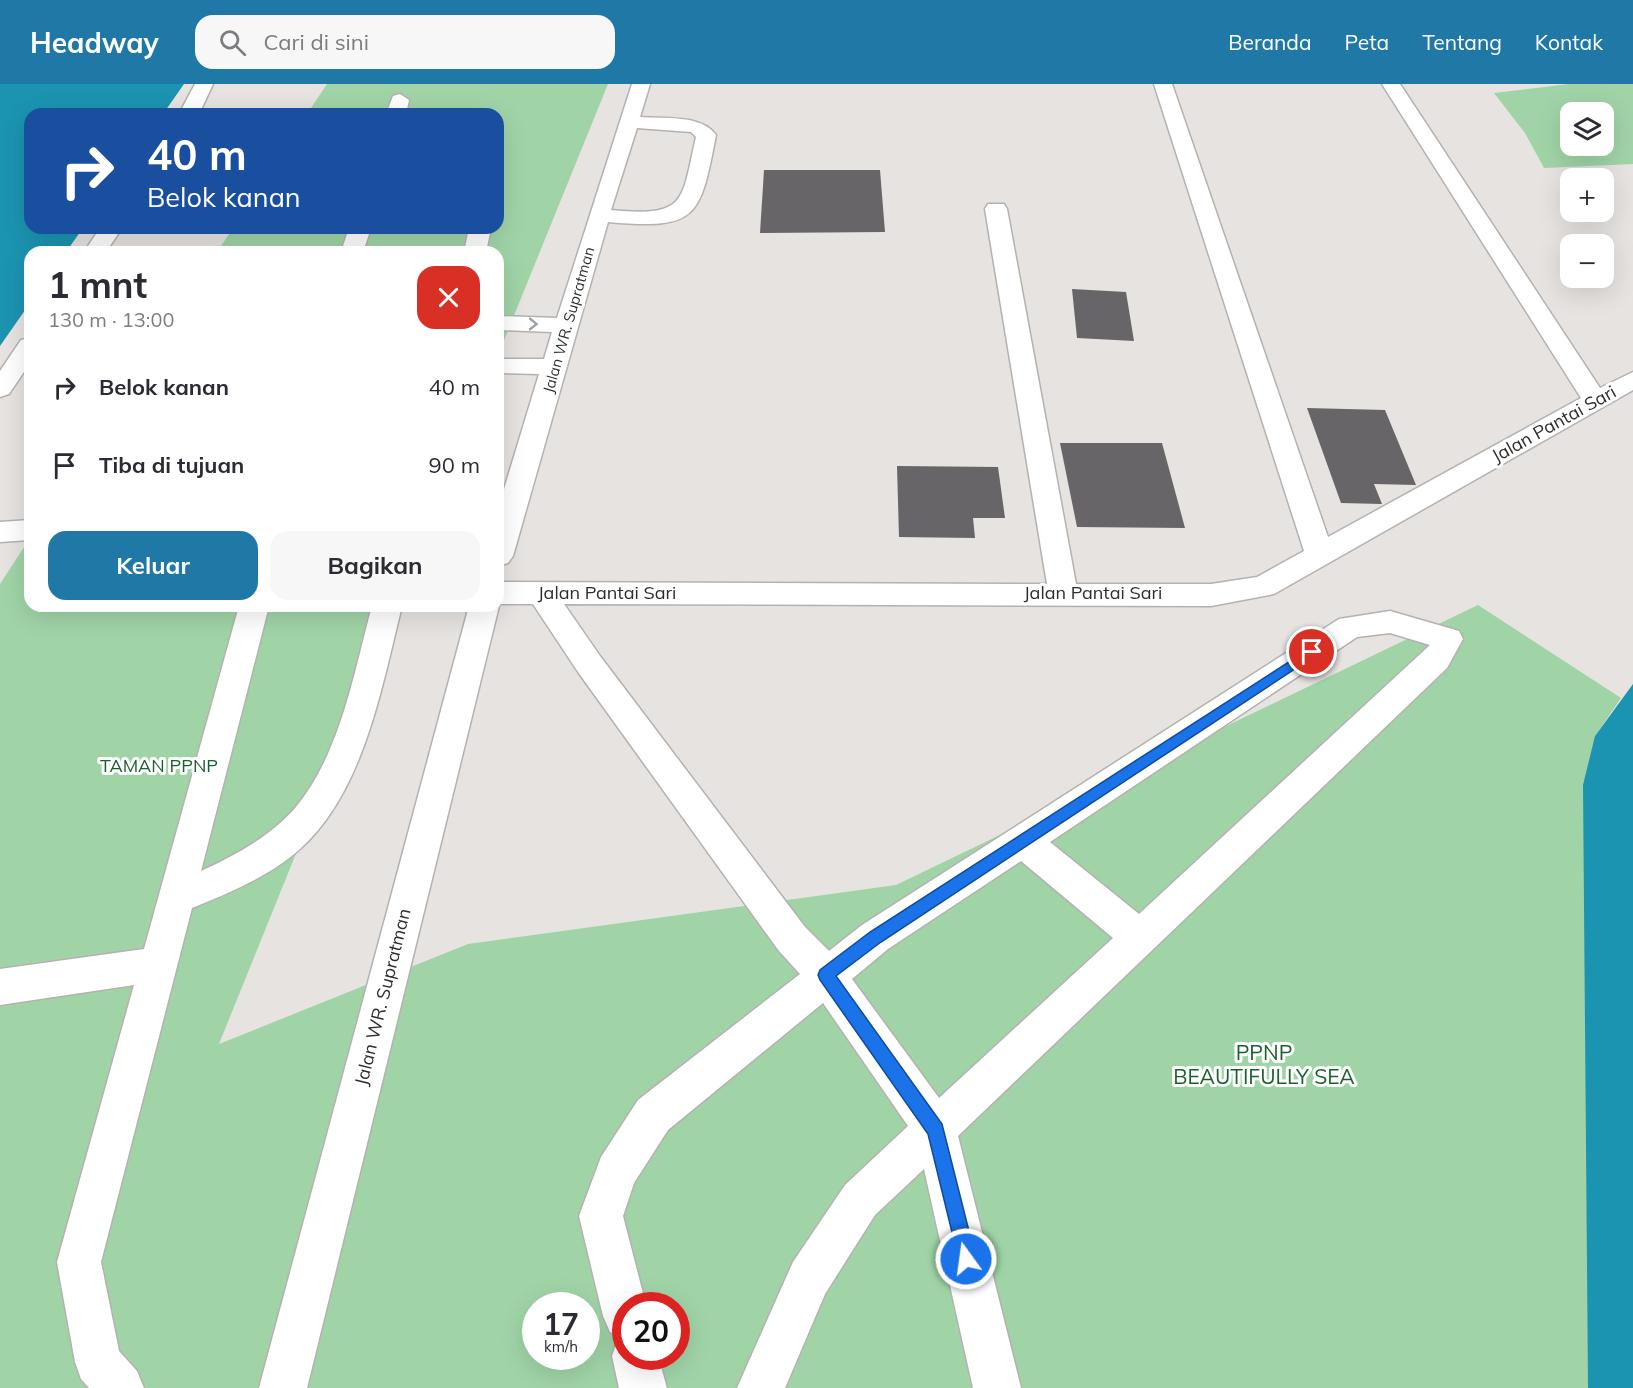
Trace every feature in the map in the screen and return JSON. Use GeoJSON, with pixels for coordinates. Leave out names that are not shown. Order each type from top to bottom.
{"type":"FeatureCollection","features":[{"type":"Feature","properties":{"kind":"street"},"geometry":{"type":"LineString","coordinates":[[192,108],[204,84]]}},
{"type":"Feature","properties":{"kind":"street","name":"Jalan WR. Supratman"},"geometry":{"type":"LineString","coordinates":[[504,536],[599,215],[641,84]]}},
{"type":"Feature","properties":{"kind":"street"},"geometry":{"type":"LineString","coordinates":[[1162,84],[1320,555]]}},
{"type":"Feature","properties":{"kind":"street"},"geometry":{"type":"LineString","coordinates":[[1391,84],[1596,401]]}},
{"type":"Feature","properties":{"kind":"street"},"geometry":{"type":"LineString","coordinates":[[599,215],[658,218],[681,211],[690,202],[706,135],[696,127],[629,122]]}},
{"type":"Feature","properties":{"kind":"street"},"geometry":{"type":"LineString","coordinates":[[996,209],[1063,593]]}},
{"type":"Feature","properties":{"kind":"street"},"geometry":{"type":"LineString","coordinates":[[504,324],[568,325]]}},
{"type":"Feature","properties":{"kind":"street"},"geometry":{"type":"LineString","coordinates":[[0,388],[24,354]]}},
{"type":"Feature","properties":{"kind":"street"},"geometry":{"type":"LineString","coordinates":[[504,366],[555,367]]}},
{"type":"Feature","properties":{"kind":"street","name":"Jalan Pantai Sari"},"geometry":{"type":"LineString","coordinates":[[504,593],[1211,595],[1264,586],[1633,380]]}},
{"type":"Feature","properties":{"kind":"street"},"geometry":{"type":"LineString","coordinates":[[0,532],[24,530]]}},
{"type":"Feature","properties":{"kind":"street"},"geometry":{"type":"LineString","coordinates":[[541,593],[589,664],[792,939],[826,975],[936,1130],[997,1388]]}},
{"type":"Feature","properties":{"kind":"street"},"geometry":{"type":"LineString","coordinates":[[120,1388],[98,1362],[80,1262],[252,612]]}},
{"type":"Feature","properties":{"kind":"street"},"geometry":{"type":"LineString","coordinates":[[176,898],[236,873],[281,843],[289,837],[325,795],[357,716],[385,612]]}},
{"type":"Feature","properties":{"kind":"street","name":"Jalan WR. Supratman"},"geometry":{"type":"LineString","coordinates":[[283,1388],[481,612]]}},
{"type":"Feature","properties":{"kind":"street"},"geometry":{"type":"LineString","coordinates":[[620,1292],[601,1216],[616,1172],[653,1115],[826,975],[875,937],[1350,627],[1378,621],[1390,622],[1448,639],[1436,660],[860,1200],[809,1278],[761,1388]]}},
{"type":"Feature","properties":{"kind":"street"},"geometry":{"type":"LineString","coordinates":[[1023,841],[1140,937]]}},
{"type":"Feature","properties":{"kind":"street"},"geometry":{"type":"LineString","coordinates":[[0,987],[159,964]]}},
{"type":"Feature","properties":{"kind":"street"},"geometry":{"type":"LineString","coordinates":[[638,1370],[643,1388]]}},
{"type":"Feature","properties":{"kind":"green space"},"geometry":{"type":"Polygon","coordinates":[[[327,84],[608,84],[504,340],[504,246],[221,246],[229,234],[504,234],[504,108],[311,108],[327,84]]]}},
{"type":"Feature","properties":{"kind":"green space"},"geometry":{"type":"Polygon","coordinates":[[[1569,84],[1633,84],[1633,164],[1544,168],[1525,133],[1494,93],[1569,84]]]}},
{"type":"Feature","properties":{"kind":"green space","name":"PPNP BEAUTIFULLY SEA"},"geometry":{"type":"Polygon","coordinates":[[[24,547],[24,612],[394,612],[219,1044],[468,944],[896,885],[1478,605],[1621,698],[1595,736],[1588,1388],[0,1388],[0,584],[24,547]]]}},
{"type":"Feature","properties":{"kind":"water"},"geometry":{"type":"Polygon","coordinates":[[[0,84],[184,84],[167,108],[24,108],[24,234],[79,234],[70,246],[24,246],[24,312],[0,346],[0,84]]]}},
{"type":"Feature","properties":{"kind":"water"},"geometry":{"type":"Polygon","coordinates":[[[1633,684],[1633,1388],[1588,1388],[1583,785],[1595,736],[1633,684]]]}},
{"type":"Feature","properties":{"kind":"building"},"geometry":{"type":"Polygon","coordinates":[[[764,170],[880,170],[885,232],[760,233],[764,170]]]}},
{"type":"Feature","properties":{"kind":"building"},"geometry":{"type":"Polygon","coordinates":[[[1072,289],[1126,292],[1134,341],[1077,338],[1072,289]]]}},
{"type":"Feature","properties":{"kind":"building"},"geometry":{"type":"Polygon","coordinates":[[[1307,408],[1385,410],[1416,485],[1374,484],[1382,504],[1341,503],[1307,408]]]}},
{"type":"Feature","properties":{"kind":"building"},"geometry":{"type":"Polygon","coordinates":[[[1060,443],[1162,443],[1185,528],[1077,527],[1060,443]]]}},
{"type":"Feature","properties":{"kind":"building"},"geometry":{"type":"Polygon","coordinates":[[[897,466],[998,467],[1005,518],[973,518],[975,538],[899,537],[897,466]]]}},
{"type":"Feature","properties":{"kind":"route"},"geometry":{"type":"LineString","coordinates":[[966,1259],[936,1130],[826,975],[875,937],[1312,652]]}},
{"type":"Feature","properties":{"kind":"park label","name":"TAMAN PPNP"},"geometry":{"type":"Point","coordinates":[159,766]}}]}
